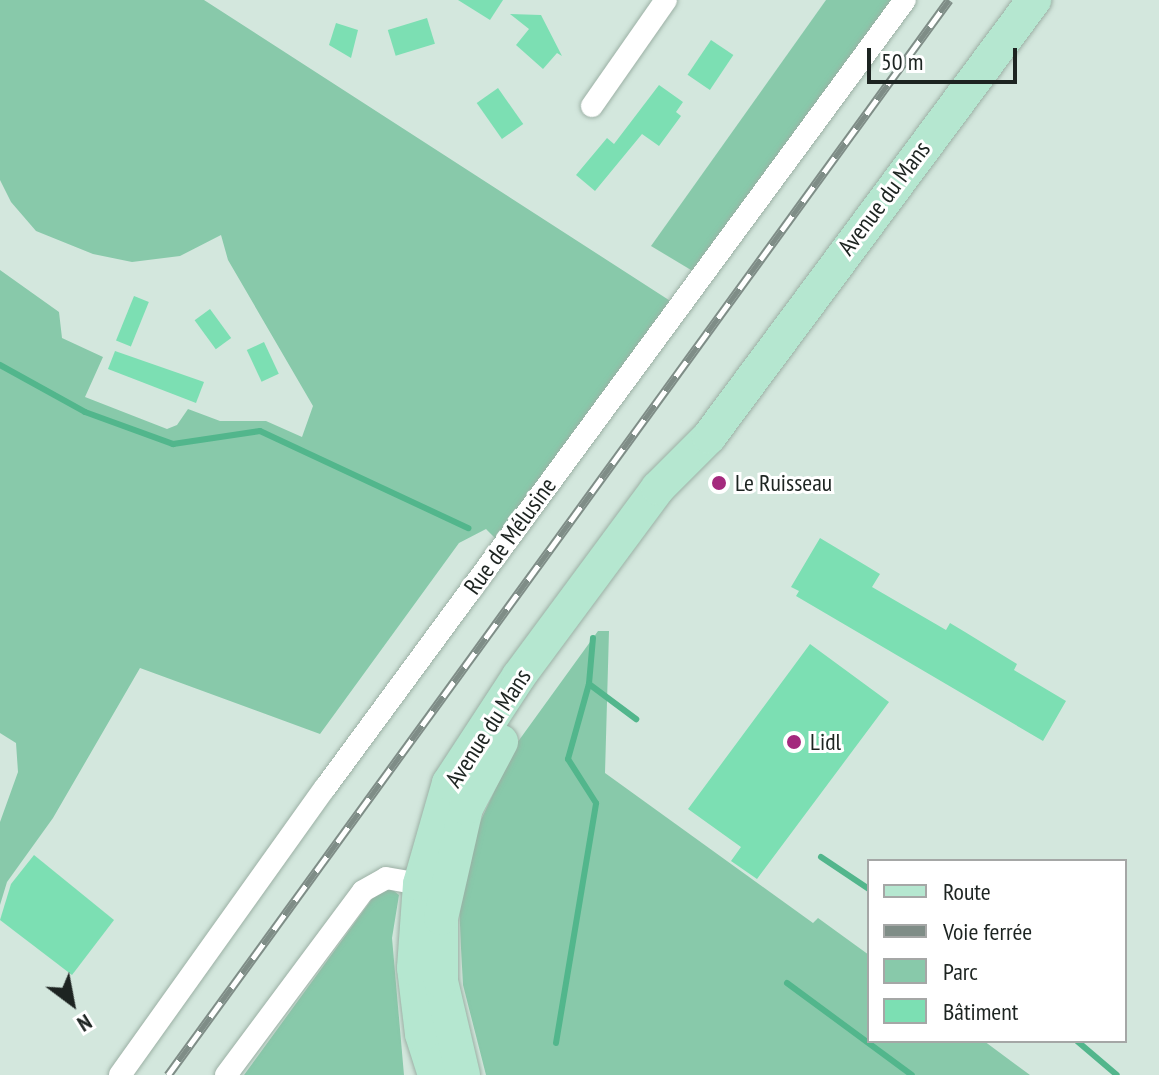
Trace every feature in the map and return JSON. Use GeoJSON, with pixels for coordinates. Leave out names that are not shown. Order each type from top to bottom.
{"type":"FeatureCollection","features":[{"type":"Feature","properties":{"kind":"main road","name":"Avenue du Mans"},"geometry":{"type":"LineString","coordinates":[[435,1075],[422,1034],[414,968],[420,884],[458,770],[519,676],[658,488],[709,437],[1034,0]]}},
{"type":"Feature","properties":{"kind":"main road","name":"Avenue du Mans"},"geometry":{"type":"LineString","coordinates":[[463,1075],[441,981],[439,947],[445,887],[466,808],[510,727],[683,489],[709,437]]}},
{"type":"Feature","properties":{"kind":"main road"},"geometry":{"type":"LineString","coordinates":[[417,1075],[422,1034]]}},
{"type":"Feature","properties":{"kind":"street"},"geometry":{"type":"LineString","coordinates":[[592,106],[666,0]]}},
{"type":"Feature","properties":{"kind":"street","name":"Rue de Mélusine"},"geometry":{"type":"LineString","coordinates":[[120,1075],[325,788],[905,0]]}},
{"type":"Feature","properties":{"kind":"street"},"geometry":{"type":"LineString","coordinates":[[226,1075],[363,891],[386,878],[420,884]]}},
{"type":"Feature","properties":{"kind":"green space"},"geometry":{"type":"Polygon","coordinates":[[[0,0],[204,0],[675,304],[499,542],[486,529],[459,543],[320,734],[140,668],[53,818],[7,882],[0,905],[0,822],[18,772],[16,743],[0,733],[0,270],[59,312],[62,338],[103,357],[85,397],[167,429],[177,425],[188,409],[220,421],[266,421],[302,437],[313,406],[228,260],[221,235],[180,256],[132,262],[93,254],[36,231],[11,202],[0,180],[0,0]]]}},
{"type":"Feature","properties":{"kind":"green space"},"geometry":{"type":"Polygon","coordinates":[[[826,0],[893,0],[696,273],[651,246],[826,0]]]}},
{"type":"Feature","properties":{"kind":"green space"},"geometry":{"type":"Polygon","coordinates":[[[598,631],[609,631],[605,773],[813,923],[818,918],[867,954],[867,1043],[987,1043],[1030,1075],[486,1075],[463,985],[459,902],[473,837],[517,743],[598,631]]]}},
{"type":"Feature","properties":{"kind":"green space"},"geometry":{"type":"Polygon","coordinates":[[[388,886],[399,895],[392,938],[404,1075],[244,1075],[372,899],[388,886]]]}},
{"type":"Feature","properties":{"kind":"building"},"geometry":{"type":"Polygon","coordinates":[[[458,0],[503,0],[490,20],[458,0]]]}},
{"type":"Feature","properties":{"kind":"building"},"geometry":{"type":"Polygon","coordinates":[[[510,14],[541,15],[562,56],[557,53],[543,69],[516,45],[529,29],[510,14]]]}},
{"type":"Feature","properties":{"kind":"building"},"geometry":{"type":"Polygon","coordinates":[[[427,18],[435,44],[396,56],[388,30],[427,18]]]}},
{"type":"Feature","properties":{"kind":"building"},"geometry":{"type":"Polygon","coordinates":[[[336,23],[358,30],[351,58],[329,45],[336,23]]]}},
{"type":"Feature","properties":{"kind":"building"},"geometry":{"type":"Polygon","coordinates":[[[711,40],[733,55],[710,90],[688,75],[711,40]]]}},
{"type":"Feature","properties":{"kind":"building"},"geometry":{"type":"Polygon","coordinates":[[[659,85],[683,102],[676,112],[681,116],[659,146],[642,134],[595,191],[576,175],[607,138],[614,144],[659,85]]]}},
{"type":"Feature","properties":{"kind":"building"},"geometry":{"type":"Polygon","coordinates":[[[498,88],[523,124],[502,139],[477,103],[498,88]]]}},
{"type":"Feature","properties":{"kind":"building"},"geometry":{"type":"Polygon","coordinates":[[[134,296],[149,302],[131,346],[116,341],[134,296]]]}},
{"type":"Feature","properties":{"kind":"building"},"geometry":{"type":"Polygon","coordinates":[[[210,309],[231,338],[216,349],[195,320],[210,309]]]}},
{"type":"Feature","properties":{"kind":"building"},"geometry":{"type":"Polygon","coordinates":[[[264,342],[279,374],[262,382],[247,350],[264,342]]]}},
{"type":"Feature","properties":{"kind":"building"},"geometry":{"type":"Polygon","coordinates":[[[115,351],[204,382],[196,403],[108,369],[115,351]]]}},
{"type":"Feature","properties":{"kind":"building"},"geometry":{"type":"Polygon","coordinates":[[[820,538],[880,574],[872,587],[946,630],[950,623],[1017,664],[1014,670],[1066,701],[1043,741],[796,596],[799,591],[791,587],[820,538]]]}},
{"type":"Feature","properties":{"kind":"building"},"geometry":{"type":"Polygon","coordinates":[[[810,644],[889,702],[757,879],[731,861],[741,847],[688,809],[810,644]]]}},
{"type":"Feature","properties":{"kind":"building"},"geometry":{"type":"Polygon","coordinates":[[[34,855],[114,920],[72,975],[0,920],[11,884],[34,855]]]}},
{"type":"Feature","properties":{"kind":"waterway"},"geometry":{"type":"LineString","coordinates":[[0,365],[85,412],[173,444],[260,431],[468,528]]}},
{"type":"Feature","properties":{"kind":"waterway"},"geometry":{"type":"LineString","coordinates":[[593,638],[589,684],[636,719]]}},
{"type":"Feature","properties":{"kind":"waterway"},"geometry":{"type":"LineString","coordinates":[[556,1043],[596,803],[568,759],[589,684]]}},
{"type":"Feature","properties":{"kind":"waterway"},"geometry":{"type":"LineString","coordinates":[[821,857],[867,888]]}},
{"type":"Feature","properties":{"kind":"waterway"},"geometry":{"type":"LineString","coordinates":[[787,983],[867,1042]]}},
{"type":"Feature","properties":{"kind":"waterway"},"geometry":{"type":"LineString","coordinates":[[869,1043],[912,1075]]}},
{"type":"Feature","properties":{"kind":"waterway"},"geometry":{"type":"LineString","coordinates":[[1079,1043],[1117,1075]]}},
{"type":"Feature","properties":{"kind":"railway"},"geometry":{"type":"LineString","coordinates":[[168,1075],[949,0]]}},
{"type":"Feature","properties":{"kind":"place","name":"Le Ruisseau"},"geometry":{"type":"Point","coordinates":[719,483]}},
{"type":"Feature","properties":{"kind":"place","name":"Lidl"},"geometry":{"type":"Point","coordinates":[794,742]}}]}
